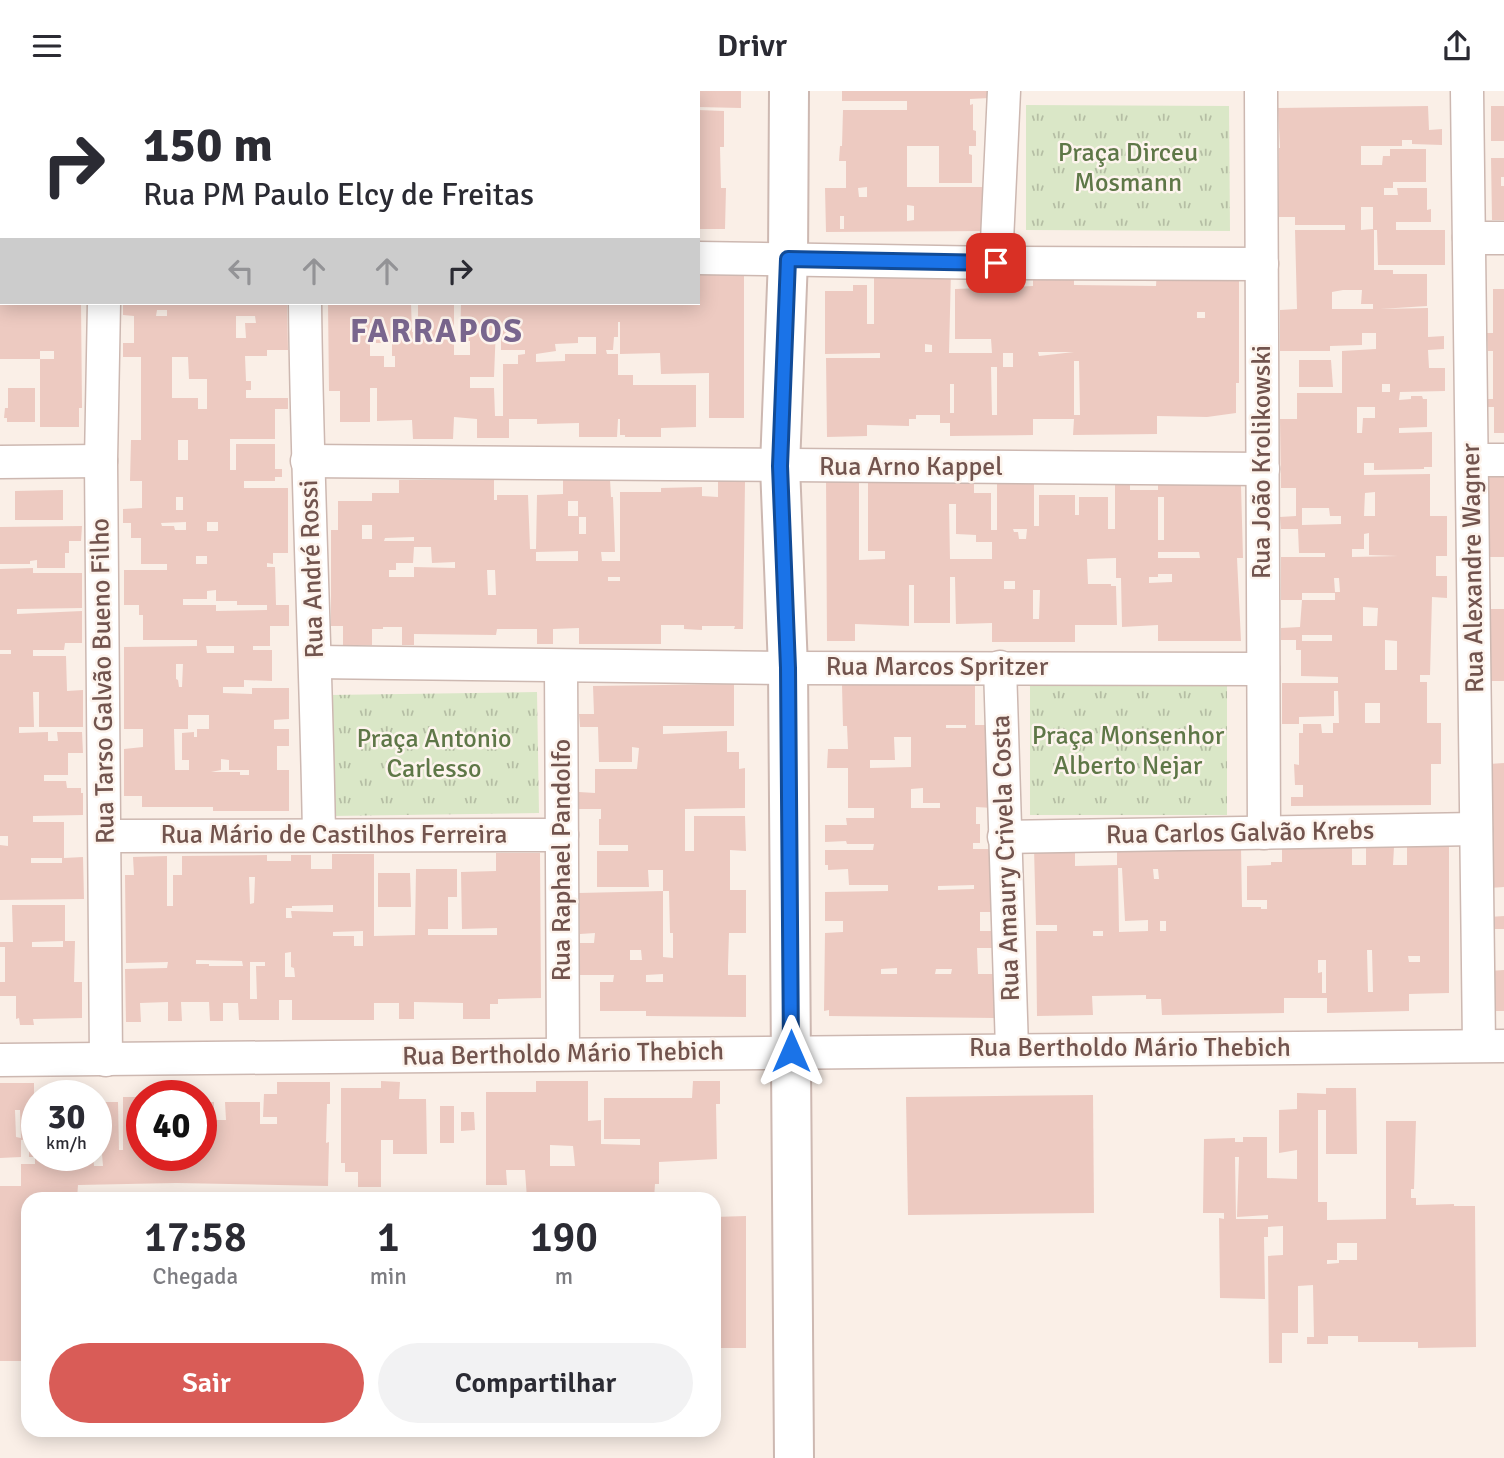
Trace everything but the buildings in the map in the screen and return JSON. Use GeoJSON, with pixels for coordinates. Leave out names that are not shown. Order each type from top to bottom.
{"type":"FeatureCollection","features":[{"type":"Feature","properties":{"kind":"street"},"geometry":{"type":"LineString","coordinates":[[789,91],[788,259],[780,466],[788,668],[794,1458]]}},
{"type":"Feature","properties":{"kind":"street"},"geometry":{"type":"LineString","coordinates":[[996,263],[1004,91]]}},
{"type":"Feature","properties":{"kind":"street","name":"Rua João Krolikowski"},"geometry":{"type":"LineString","coordinates":[[1261,91],[1264,833]]}},
{"type":"Feature","properties":{"kind":"street","name":"Rua Alexandre Wagner"},"geometry":{"type":"LineString","coordinates":[[1467,91],[1476,829],[1491,1045]]}},
{"type":"Feature","properties":{"kind":"street"},"geometry":{"type":"LineString","coordinates":[[1469,238],[1504,238]]}},
{"type":"Feature","properties":{"kind":"street"},"geometry":{"type":"LineString","coordinates":[[700,258],[1262,264]]}},
{"type":"Feature","properties":{"kind":"street","name":"Rua Tarso Galvão Bueno Filho"},"geometry":{"type":"LineString","coordinates":[[104,305],[101,461],[106,1060]]}},
{"type":"Feature","properties":{"kind":"street","name":"Rua André Rossi"},"geometry":{"type":"LineString","coordinates":[[304,305],[319,835]]}},
{"type":"Feature","properties":{"kind":"street"},"geometry":{"type":"LineString","coordinates":[[1472,460],[1504,460]]}},
{"type":"Feature","properties":{"kind":"street"},"geometry":{"type":"LineString","coordinates":[[0,463],[101,461]]}},
{"type":"Feature","properties":{"kind":"street","name":"Rua Arno Kappel"},"geometry":{"type":"LineString","coordinates":[[307,461],[1263,469]]}},
{"type":"Feature","properties":{"kind":"street","name":"Rua Marcos Spritzer"},"geometry":{"type":"LineString","coordinates":[[316,662],[788,668],[1263,669]]}},
{"type":"Feature","properties":{"kind":"street","name":"Rua Raphael Pandolfo"},"geometry":{"type":"LineString","coordinates":[[561,666],[563,1053]]}},
{"type":"Feature","properties":{"kind":"street","name":"Rua Amaury Crivela Costa"},"geometry":{"type":"LineString","coordinates":[[1000,667],[1012,1049]]}},
{"type":"Feature","properties":{"kind":"street","name":"Rua Carlos Galvão Krebs"},"geometry":{"type":"LineString","coordinates":[[1004,837],[1476,829]]}},
{"type":"Feature","properties":{"kind":"street","name":"Rua Mário de Castilhos Ferreira"},"geometry":{"type":"LineString","coordinates":[[105,836],[562,835]]}},
{"type":"Feature","properties":{"kind":"street","name":"Rua Bertholdo Mário Thebich"},"geometry":{"type":"LineString","coordinates":[[0,1060],[1491,1045]]}},
{"type":"Feature","properties":{"kind":"green space","name":"Praça Dirceu Mosmann"},"geometry":{"type":"Polygon","coordinates":[[[1026,105],[1229,106],[1230,231],[1026,230],[1026,105]]]}},
{"type":"Feature","properties":{"kind":"green space","name":"Praça Monsenhor Alberto Nejar"},"geometry":{"type":"Polygon","coordinates":[[[1030,686],[1227,686],[1227,815],[1030,815],[1030,686]]]}},
{"type":"Feature","properties":{"kind":"green space","name":"Praça Antonio Carlesso"},"geometry":{"type":"Polygon","coordinates":[[[537,692],[539,813],[331,816],[329,695],[537,692]]]}},
{"type":"Feature","properties":{"kind":"district","name":"FARRAPOS"},"geometry":{"type":"Point","coordinates":[437,331]}},
{"type":"Feature","properties":{"kind":"route"},"geometry":{"type":"LineString","coordinates":[[791,1051],[788,668],[780,466],[788,259],[996,263]]}}]}
